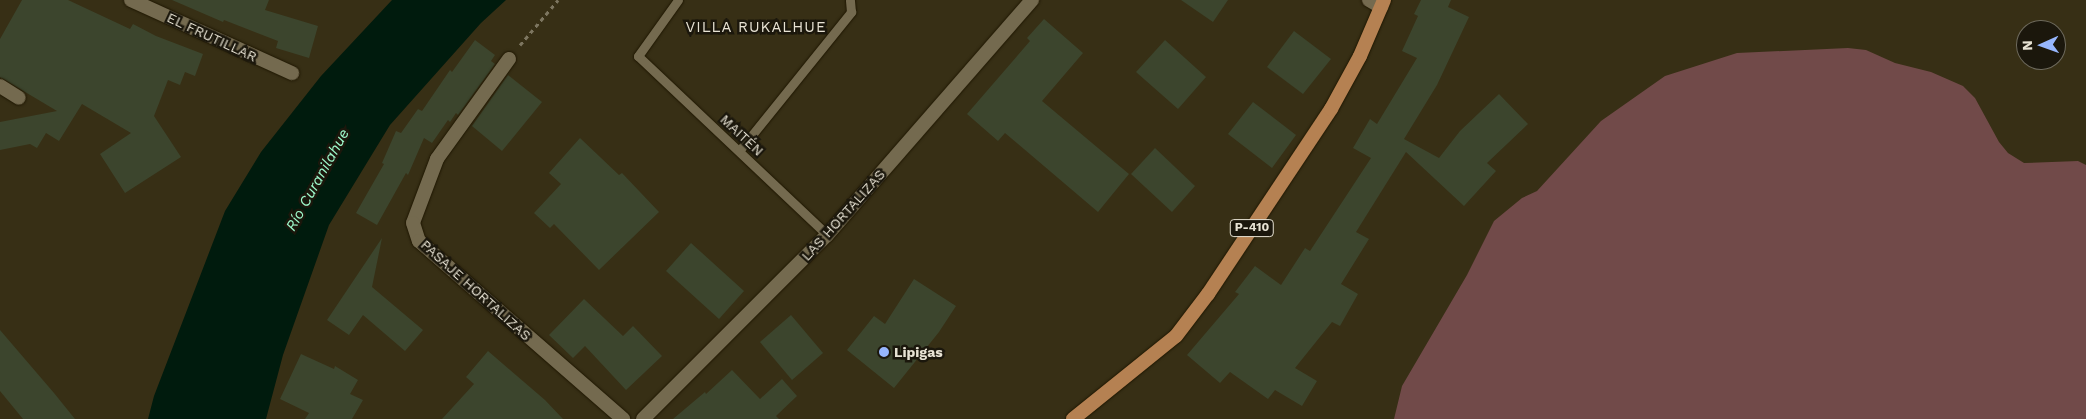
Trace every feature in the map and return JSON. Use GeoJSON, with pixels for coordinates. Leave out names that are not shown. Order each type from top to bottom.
{"type":"FeatureCollection","features":[{"type":"Feature","properties":{"kind":"main road","name":"P-410"},"geometry":{"type":"LineString","coordinates":[[1073,419],[1176,336],[1208,294],[1331,109],[1360,56],[1378,2]]}},
{"type":"Feature","properties":{"kind":"street","name":"EL FRUTILLAR"},"geometry":{"type":"LineString","coordinates":[[131,0],[292,73]]}},
{"type":"Feature","properties":{"kind":"street","name":"LAS HORTALIZAS"},"geometry":{"type":"LineString","coordinates":[[643,419],[827,234],[1032,0]]}},
{"type":"Feature","properties":{"kind":"street","name":"PASAJE HORTALIZAS"},"geometry":{"type":"LineString","coordinates":[[509,59],[437,158],[412,223],[419,241],[623,419]]}},
{"type":"Feature","properties":{"kind":"street"},"geometry":{"type":"LineString","coordinates":[[0,86],[19,98]]}},
{"type":"Feature","properties":{"kind":"lane","name":"MAITÉN"},"geometry":{"type":"LineString","coordinates":[[678,0],[638,56],[827,234]]}},
{"type":"Feature","properties":{"kind":"lane"},"geometry":{"type":"LineString","coordinates":[[739,150],[851,12],[850,0]]}},
{"type":"Feature","properties":{"kind":"path"},"geometry":{"type":"LineString","coordinates":[[509,59],[558,0]]}},
{"type":"Feature","properties":{"kind":"shaded area"},"geometry":{"type":"Polygon","coordinates":[[[1848,48],[1866,50],[1895,63],[1931,72],[1963,86],[1975,98],[1999,142],[2008,153],[2024,163],[2078,161],[2086,165],[2086,419],[1394,419],[1402,386],[1467,275],[1494,221],[1522,198],[1537,191],[1601,121],[1665,76],[1737,53],[1848,48]]]}},
{"type":"Feature","properties":{"kind":"water","name":"Río Curanilahue"},"geometry":{"type":"Polygon","coordinates":[[[392,0],[506,0],[481,23],[390,125],[329,225],[283,355],[266,419],[148,419],[154,396],[225,211],[261,152],[321,76],[392,0]]]}},
{"type":"Feature","properties":{"kind":"building"},"geometry":{"type":"Polygon","coordinates":[[[22,0],[68,0],[130,29],[133,24],[156,36],[203,54],[195,76],[185,72],[180,85],[168,80],[154,116],[181,157],[125,193],[100,154],[131,133],[82,104],[59,141],[46,133],[37,148],[30,144],[0,150],[0,122],[57,111],[0,77],[0,39],[22,0]]]}},
{"type":"Feature","properties":{"kind":"building"},"geometry":{"type":"Polygon","coordinates":[[[172,0],[269,0],[265,10],[318,26],[309,58],[276,48],[278,41],[224,20],[223,22],[172,0]]]}},
{"type":"Feature","properties":{"kind":"building"},"geometry":{"type":"Polygon","coordinates":[[[1181,0],[1228,0],[1213,22],[1181,0]]]}},
{"type":"Feature","properties":{"kind":"building"},"geometry":{"type":"Polygon","coordinates":[[[1421,0],[1451,0],[1448,7],[1469,17],[1437,85],[1404,139],[1439,158],[1460,131],[1499,94],[1528,124],[1487,163],[1496,171],[1464,206],[1406,152],[1356,232],[1369,239],[1341,284],[1358,294],[1340,326],[1332,322],[1295,368],[1317,381],[1302,406],[1275,390],[1268,399],[1230,372],[1220,383],[1187,355],[1239,294],[1235,292],[1255,266],[1281,285],[1305,248],[1310,251],[1371,158],[1353,148],[1370,119],[1377,124],[1417,58],[1402,51],[1418,16],[1414,14],[1421,0]]]}},
{"type":"Feature","properties":{"kind":"building"},"geometry":{"type":"Polygon","coordinates":[[[1044,19],[1083,53],[1042,101],[1129,174],[1098,212],[1005,133],[998,141],[967,114],[1030,41],[1027,38],[1044,19]]]}},
{"type":"Feature","properties":{"kind":"building"},"geometry":{"type":"Polygon","coordinates":[[[1294,31],[1331,59],[1303,94],[1267,67],[1294,31]]]}},
{"type":"Feature","properties":{"kind":"building"},"geometry":{"type":"Polygon","coordinates":[[[475,40],[495,55],[491,61],[495,64],[458,115],[456,113],[450,122],[448,120],[432,143],[424,138],[408,175],[406,173],[377,225],[356,213],[384,164],[382,163],[396,131],[401,133],[418,109],[422,111],[450,70],[452,72],[475,40]]]}},
{"type":"Feature","properties":{"kind":"building"},"geometry":{"type":"Polygon","coordinates":[[[1165,40],[1206,77],[1178,109],[1136,72],[1165,40]]]}},
{"type":"Feature","properties":{"kind":"building"},"geometry":{"type":"Polygon","coordinates":[[[508,75],[542,102],[502,151],[472,126],[508,75]]]}},
{"type":"Feature","properties":{"kind":"building"},"geometry":{"type":"Polygon","coordinates":[[[1253,102],[1296,135],[1272,168],[1228,134],[1253,102]]]}},
{"type":"Feature","properties":{"kind":"building"},"geometry":{"type":"Polygon","coordinates":[[[580,138],[619,175],[622,173],[659,212],[599,270],[554,224],[550,228],[534,213],[561,184],[549,173],[580,138]]]}},
{"type":"Feature","properties":{"kind":"building"},"geometry":{"type":"Polygon","coordinates":[[[1155,148],[1195,186],[1172,212],[1131,174],[1155,148]]]}},
{"type":"Feature","properties":{"kind":"building"},"geometry":{"type":"Polygon","coordinates":[[[382,238],[372,287],[423,330],[405,351],[363,315],[349,335],[327,320],[382,238]]]}},
{"type":"Feature","properties":{"kind":"building"},"geometry":{"type":"Polygon","coordinates":[[[691,243],[744,291],[719,319],[666,271],[691,243]]]}},
{"type":"Feature","properties":{"kind":"building"},"geometry":{"type":"Polygon","coordinates":[[[914,279],[956,306],[939,332],[894,388],[847,350],[874,316],[885,324],[914,279]]]}},
{"type":"Feature","properties":{"kind":"building"},"geometry":{"type":"Polygon","coordinates":[[[584,299],[623,336],[633,326],[662,356],[626,390],[585,346],[573,358],[549,335],[584,299]]]}},
{"type":"Feature","properties":{"kind":"building"},"geometry":{"type":"Polygon","coordinates":[[[791,315],[823,353],[792,380],[760,342],[791,315]]]}},
{"type":"Feature","properties":{"kind":"building"},"geometry":{"type":"Polygon","coordinates":[[[0,330],[75,419],[23,419],[0,391],[0,330]]]}},
{"type":"Feature","properties":{"kind":"building"},"geometry":{"type":"Polygon","coordinates":[[[488,351],[545,400],[563,419],[442,419],[474,384],[466,377],[488,351]]]}},
{"type":"Feature","properties":{"kind":"building"},"geometry":{"type":"Polygon","coordinates":[[[301,354],[334,369],[335,366],[358,380],[350,394],[363,400],[352,419],[305,419],[309,413],[280,399],[301,354]]]}},
{"type":"Feature","properties":{"kind":"building"},"geometry":{"type":"Polygon","coordinates":[[[732,370],[760,399],[782,379],[797,396],[776,416],[779,419],[673,419],[705,392],[706,394],[732,370]]]}},
{"type":"Feature","properties":{"kind":"place","name":"Lipigas"},"geometry":{"type":"Point","coordinates":[884,352]}},
{"type":"Feature","properties":{"kind":"district","name":"VILLA RUKALHUE"},"geometry":{"type":"Point","coordinates":[756,28]}}]}
